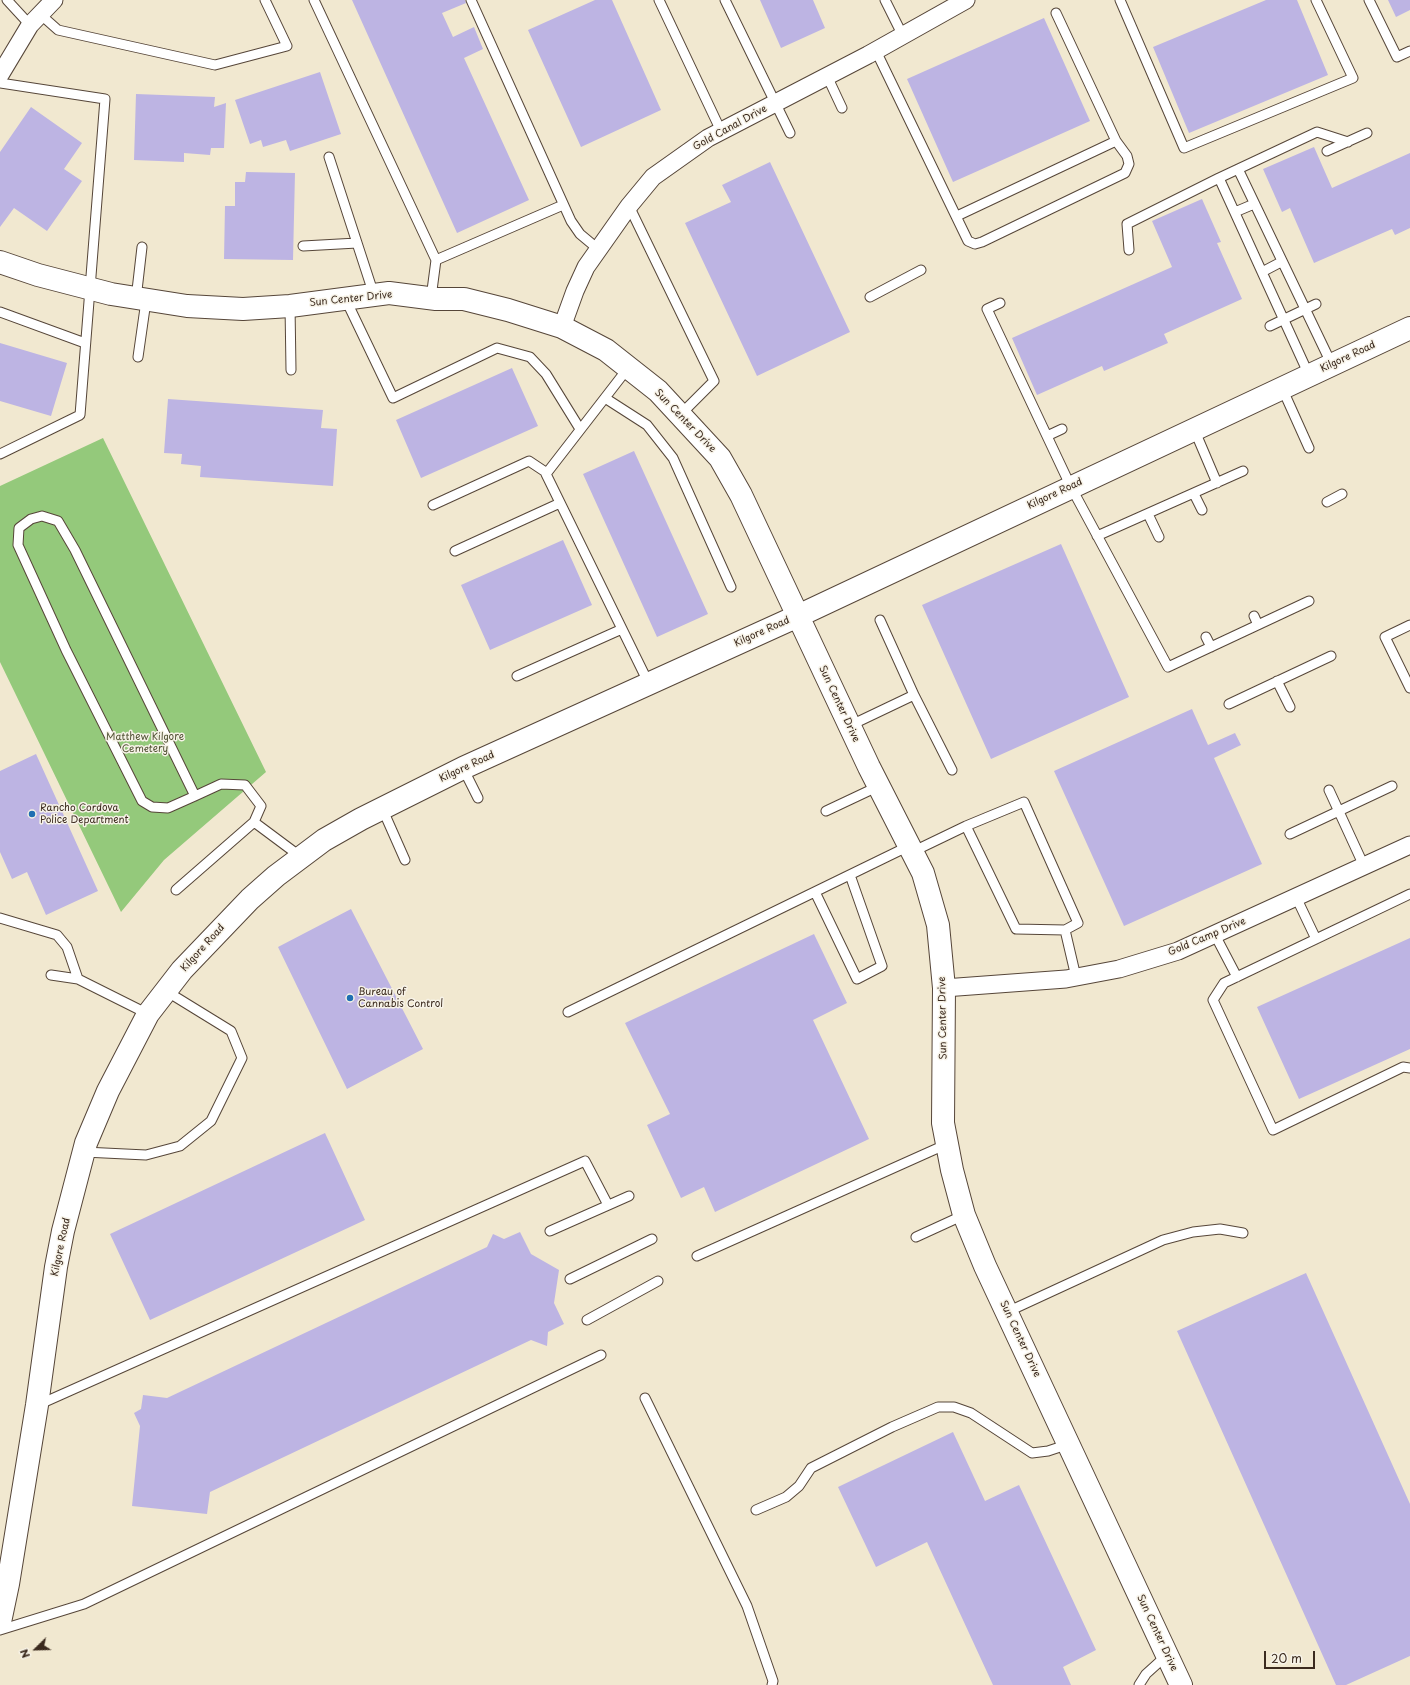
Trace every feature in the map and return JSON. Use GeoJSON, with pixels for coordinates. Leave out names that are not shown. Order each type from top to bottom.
{"type":"FeatureCollection","features":[{"type":"Feature","properties":{"kind":"street"},"geometry":{"type":"LineString","coordinates":[[1,73],[35,19],[54,0]]}},
{"type":"Feature","properties":{"kind":"street","name":"Gold Canal Drive"},"geometry":{"type":"LineString","coordinates":[[562,328],[575,291],[598,249],[629,206],[653,177],[691,149],[721,131],[876,51],[966,0]]}},
{"type":"Feature","properties":{"kind":"street","name":"Sun Center Drive"},"geometry":{"type":"LineString","coordinates":[[0,262],[38,275],[89,289],[141,300],[187,306],[243,309],[290,306],[389,293],[431,298],[464,299],[562,328],[606,350],[658,391],[681,414],[720,458],[741,495],[849,726],[923,873],[938,925],[944,988],[943,1124],[964,1215],[985,1266],[1181,1685]]}},
{"type":"Feature","properties":{"kind":"street","name":"Kilgore Road"},"geometry":{"type":"LineString","coordinates":[[0,1622],[8,1584],[37,1405],[56,1267],[63,1231],[84,1152],[108,1091],[148,1014],[207,942],[250,899],[324,840],[382,808],[463,768],[798,616],[1410,328]]}},
{"type":"Feature","properties":{"kind":"street","name":"Gold Camp Drive"},"geometry":{"type":"LineString","coordinates":[[944,988],[1040,982],[1076,977],[1119,969],[1178,951],[1410,845]]}},
{"type":"Feature","properties":{"kind":"lane"},"geometry":{"type":"LineString","coordinates":[[7,0],[35,19],[58,30],[215,65],[287,46],[265,0]]}},
{"type":"Feature","properties":{"kind":"lane"},"geometry":{"type":"LineString","coordinates":[[314,0],[436,260],[431,298]]}},
{"type":"Feature","properties":{"kind":"lane"},"geometry":{"type":"LineString","coordinates":[[471,0],[571,221],[580,234],[598,249]]}},
{"type":"Feature","properties":{"kind":"lane"},"geometry":{"type":"LineString","coordinates":[[659,0],[721,131]]}},
{"type":"Feature","properties":{"kind":"lane"},"geometry":{"type":"LineString","coordinates":[[725,0],[790,133]]}},
{"type":"Feature","properties":{"kind":"lane"},"geometry":{"type":"LineString","coordinates":[[885,0],[903,36]]}},
{"type":"Feature","properties":{"kind":"lane"},"geometry":{"type":"LineString","coordinates":[[1120,0],[1184,148],[1353,78],[1316,0]]}},
{"type":"Feature","properties":{"kind":"lane"},"geometry":{"type":"LineString","coordinates":[[1369,0],[1397,57],[1410,51]]}},
{"type":"Feature","properties":{"kind":"lane"},"geometry":{"type":"LineString","coordinates":[[876,51],[968,241],[975,244],[1125,173],[1129,164],[1127,156],[1116,141],[1056,13]]}},
{"type":"Feature","properties":{"kind":"lane"},"geometry":{"type":"LineString","coordinates":[[0,454],[80,415],[105,99],[1,73]]}},
{"type":"Feature","properties":{"kind":"lane"},"geometry":{"type":"LineString","coordinates":[[827,76],[842,108]]}},
{"type":"Feature","properties":{"kind":"lane"},"geometry":{"type":"LineString","coordinates":[[1129,250],[1127,224],[1219,178],[1317,132],[1348,142]]}},
{"type":"Feature","properties":{"kind":"lane"},"geometry":{"type":"LineString","coordinates":[[1327,150],[1367,134]]}},
{"type":"Feature","properties":{"kind":"lane"},"geometry":{"type":"LineString","coordinates":[[957,216],[1116,141]]}},
{"type":"Feature","properties":{"kind":"lane"},"geometry":{"type":"LineString","coordinates":[[329,157],[374,295]]}},
{"type":"Feature","properties":{"kind":"lane"},"geometry":{"type":"LineString","coordinates":[[1238,169],[1281,262],[1332,365]]}},
{"type":"Feature","properties":{"kind":"lane"},"geometry":{"type":"LineString","coordinates":[[1219,178],[1309,375]]}},
{"type":"Feature","properties":{"kind":"lane"},"geometry":{"type":"LineString","coordinates":[[1235,212],[1254,204]]}},
{"type":"Feature","properties":{"kind":"lane"},"geometry":{"type":"LineString","coordinates":[[436,260],[563,205]]}},
{"type":"Feature","properties":{"kind":"lane"},"geometry":{"type":"LineString","coordinates":[[629,206],[714,381],[681,414]]}},
{"type":"Feature","properties":{"kind":"lane"},"geometry":{"type":"LineString","coordinates":[[303,246],[357,243]]}},
{"type":"Feature","properties":{"kind":"lane"},"geometry":{"type":"LineString","coordinates":[[138,357],[142,247]]}},
{"type":"Feature","properties":{"kind":"lane"},"geometry":{"type":"LineString","coordinates":[[1262,272],[1281,262]]}},
{"type":"Feature","properties":{"kind":"lane"},"geometry":{"type":"LineString","coordinates":[[870,297],[921,270]]}},
{"type":"Feature","properties":{"kind":"lane"},"geometry":{"type":"LineString","coordinates":[[344,298],[393,398],[497,348],[530,357],[546,374],[580,429]]}},
{"type":"Feature","properties":{"kind":"lane"},"geometry":{"type":"LineString","coordinates":[[1000,303],[987,309],[1070,487],[1168,667],[1309,601]]}},
{"type":"Feature","properties":{"kind":"lane"},"geometry":{"type":"LineString","coordinates":[[1270,326],[1316,304]]}},
{"type":"Feature","properties":{"kind":"lane"},"geometry":{"type":"LineString","coordinates":[[290,306],[291,370]]}},
{"type":"Feature","properties":{"kind":"lane"},"geometry":{"type":"LineString","coordinates":[[0,312],[85,343]]}},
{"type":"Feature","properties":{"kind":"lane"},"geometry":{"type":"LineString","coordinates":[[547,473],[628,368]]}},
{"type":"Feature","properties":{"kind":"lane"},"geometry":{"type":"LineString","coordinates":[[1282,388],[1309,448]]}},
{"type":"Feature","properties":{"kind":"lane"},"geometry":{"type":"LineString","coordinates":[[606,398],[647,425],[673,458],[731,588]]}},
{"type":"Feature","properties":{"kind":"lane"},"geometry":{"type":"LineString","coordinates":[[1047,436],[1062,429]]}},
{"type":"Feature","properties":{"kind":"lane"},"geometry":{"type":"LineString","coordinates":[[1194,429],[1217,483]]}},
{"type":"Feature","properties":{"kind":"lane"},"geometry":{"type":"LineString","coordinates":[[433,505],[529,461],[547,473],[560,503],[649,684]]}},
{"type":"Feature","properties":{"kind":"lane"},"geometry":{"type":"LineString","coordinates":[[1097,536],[1243,471]]}},
{"type":"Feature","properties":{"kind":"lane"},"geometry":{"type":"LineString","coordinates":[[1194,494],[1202,510]]}},
{"type":"Feature","properties":{"kind":"lane"},"geometry":{"type":"LineString","coordinates":[[1327,502],[1342,494]]}},
{"type":"Feature","properties":{"kind":"lane"},"geometry":{"type":"LineString","coordinates":[[455,551],[560,503]]}},
{"type":"Feature","properties":{"kind":"lane"},"geometry":{"type":"LineString","coordinates":[[1148,514],[1159,537]]}},
{"type":"Feature","properties":{"kind":"lane"},"geometry":{"type":"LineString","coordinates":[[176,890],[254,822],[261,806],[245,785],[220,784],[195,796],[168,808],[152,807],[142,802],[66,650],[18,545],[19,528],[31,519],[42,516],[58,521],[75,550],[195,796]]}},
{"type":"Feature","properties":{"kind":"lane"},"geometry":{"type":"LineString","coordinates":[[1254,616],[1258,625]]}},
{"type":"Feature","properties":{"kind":"lane"},"geometry":{"type":"LineString","coordinates":[[880,620],[914,694],[952,770]]}},
{"type":"Feature","properties":{"kind":"lane"},"geometry":{"type":"LineString","coordinates":[[1410,625],[1386,637],[1410,688]]}},
{"type":"Feature","properties":{"kind":"lane"},"geometry":{"type":"LineString","coordinates":[[517,676],[622,629]]}},
{"type":"Feature","properties":{"kind":"lane"},"geometry":{"type":"LineString","coordinates":[[1206,637],[1211,647]]}},
{"type":"Feature","properties":{"kind":"lane"},"geometry":{"type":"LineString","coordinates":[[1229,704],[1331,656]]}},
{"type":"Feature","properties":{"kind":"lane"},"geometry":{"type":"LineString","coordinates":[[1277,681],[1290,707]]}},
{"type":"Feature","properties":{"kind":"lane"},"geometry":{"type":"LineString","coordinates":[[849,726],[914,694]]}},
{"type":"Feature","properties":{"kind":"lane"},"geometry":{"type":"LineString","coordinates":[[463,768],[478,798]]}},
{"type":"Feature","properties":{"kind":"lane"},"geometry":{"type":"LineString","coordinates":[[826,811],[879,786]]}},
{"type":"Feature","properties":{"kind":"lane"},"geometry":{"type":"LineString","coordinates":[[1290,834],[1392,786]]}},
{"type":"Feature","properties":{"kind":"lane"},"geometry":{"type":"LineString","coordinates":[[1329,790],[1364,866]]}},
{"type":"Feature","properties":{"kind":"lane"},"geometry":{"type":"LineString","coordinates":[[568,1012],[850,875],[910,849],[1024,802],[1078,922],[1065,930],[1016,929],[966,826]]}},
{"type":"Feature","properties":{"kind":"lane"},"geometry":{"type":"LineString","coordinates":[[382,808],[405,860]]}},
{"type":"Feature","properties":{"kind":"lane"},"geometry":{"type":"LineString","coordinates":[[254,822],[301,857]]}},
{"type":"Feature","properties":{"kind":"lane"},"geometry":{"type":"LineString","coordinates":[[815,892],[858,979],[882,966],[850,875]]}},
{"type":"Feature","properties":{"kind":"lane"},"geometry":{"type":"LineString","coordinates":[[1410,894],[1237,976],[1224,983],[1213,1000],[1273,1130],[1403,1067],[1410,1068]]}},
{"type":"Feature","properties":{"kind":"lane"},"geometry":{"type":"LineString","coordinates":[[1296,897],[1316,939]]}},
{"type":"Feature","properties":{"kind":"lane"},"geometry":{"type":"LineString","coordinates":[[0,918],[57,935],[67,947],[78,979]]}},
{"type":"Feature","properties":{"kind":"lane"},"geometry":{"type":"LineString","coordinates":[[1065,930],[1076,977]]}},
{"type":"Feature","properties":{"kind":"lane"},"geometry":{"type":"LineString","coordinates":[[1215,935],[1237,976]]}},
{"type":"Feature","properties":{"kind":"lane"},"geometry":{"type":"LineString","coordinates":[[51,975],[78,979],[148,1014]]}},
{"type":"Feature","properties":{"kind":"lane"},"geometry":{"type":"LineString","coordinates":[[84,1152],[146,1155],[180,1146],[210,1121],[242,1058],[231,1031],[166,991]]}},
{"type":"Feature","properties":{"kind":"lane"},"geometry":{"type":"LineString","coordinates":[[697,1256],[947,1144]]}},
{"type":"Feature","properties":{"kind":"lane"},"geometry":{"type":"LineString","coordinates":[[37,1405],[585,1161],[608,1206]]}},
{"type":"Feature","properties":{"kind":"lane"},"geometry":{"type":"LineString","coordinates":[[550,1231],[629,1196]]}},
{"type":"Feature","properties":{"kind":"lane"},"geometry":{"type":"LineString","coordinates":[[916,1237],[964,1215]]}},
{"type":"Feature","properties":{"kind":"lane"},"geometry":{"type":"LineString","coordinates":[[1007,1312],[1163,1240],[1193,1232],[1213,1230],[1242,1233]]}},
{"type":"Feature","properties":{"kind":"lane"},"geometry":{"type":"LineString","coordinates":[[570,1279],[652,1239]]}},
{"type":"Feature","properties":{"kind":"lane"},"geometry":{"type":"LineString","coordinates":[[587,1320],[658,1281]]}},
{"type":"Feature","properties":{"kind":"lane"},"geometry":{"type":"LineString","coordinates":[[0,1630],[84,1604],[601,1355]]}},
{"type":"Feature","properties":{"kind":"lane"},"geometry":{"type":"LineString","coordinates":[[645,1398],[747,1606],[773,1680],[772,1685]]}},
{"type":"Feature","properties":{"kind":"lane"},"geometry":{"type":"LineString","coordinates":[[756,1510],[786,1497],[799,1486],[811,1468],[892,1427],[938,1407],[954,1407],[971,1413],[1032,1454],[1048,1452],[1069,1444]]}},
{"type":"Feature","properties":{"kind":"lane"},"geometry":{"type":"LineString","coordinates":[[1139,1685],[1146,1674],[1167,1655]]}},
{"type":"Feature","properties":{"kind":"green space","name":"Matthew Kilgore Cemetery"},"geometry":{"type":"Polygon","coordinates":[[[103,438],[266,772],[164,860],[121,912],[0,662],[0,486],[103,438]]]}},
{"type":"Feature","properties":{"kind":"building"},"geometry":{"type":"Polygon","coordinates":[[[352,0],[465,0],[466,3],[442,13],[453,37],[474,27],[483,49],[464,58],[529,200],[457,233],[352,0]]]}},
{"type":"Feature","properties":{"kind":"building"},"geometry":{"type":"Polygon","coordinates":[[[595,0],[612,0],[661,110],[581,147],[528,30],[595,0]]]}},
{"type":"Feature","properties":{"kind":"building"},"geometry":{"type":"Polygon","coordinates":[[[760,0],[813,0],[825,28],[781,48],[760,0]]]}},
{"type":"Feature","properties":{"kind":"building"},"geometry":{"type":"Polygon","coordinates":[[[1266,0],[1297,0],[1328,75],[1189,133],[1153,47],[1266,0]]]}},
{"type":"Feature","properties":{"kind":"building"},"geometry":{"type":"Polygon","coordinates":[[[1388,0],[1410,0],[1410,10],[1396,17],[1388,0]]]}},
{"type":"Feature","properties":{"kind":"building"},"geometry":{"type":"Polygon","coordinates":[[[1044,18],[1090,121],[953,182],[907,79],[1044,18]]]}},
{"type":"Feature","properties":{"kind":"building"},"geometry":{"type":"Polygon","coordinates":[[[320,72],[341,134],[290,151],[286,140],[263,147],[261,140],[250,144],[235,100],[320,72]]]}},
{"type":"Feature","properties":{"kind":"building"},"geometry":{"type":"Polygon","coordinates":[[[136,94],[215,97],[214,107],[226,103],[224,148],[211,148],[210,155],[184,153],[184,162],[134,160],[136,94]]]}},
{"type":"Feature","properties":{"kind":"building"},"geometry":{"type":"Polygon","coordinates":[[[31,107],[82,143],[64,169],[82,181],[47,231],[14,208],[0,227],[0,152],[31,107]]]}},
{"type":"Feature","properties":{"kind":"building"},"geometry":{"type":"Polygon","coordinates":[[[1314,147],[1332,188],[1410,153],[1410,228],[1395,235],[1392,229],[1314,263],[1290,208],[1282,212],[1263,169],[1314,147]]]}},
{"type":"Feature","properties":{"kind":"building"},"geometry":{"type":"Polygon","coordinates":[[[770,162],[850,332],[757,376],[685,223],[731,202],[722,185],[770,162]]]}},
{"type":"Feature","properties":{"kind":"building"},"geometry":{"type":"Polygon","coordinates":[[[246,172],[295,173],[293,260],[224,259],[225,206],[235,206],[235,182],[245,182],[246,172]]]}},
{"type":"Feature","properties":{"kind":"building"},"geometry":{"type":"Polygon","coordinates":[[[1202,199],[1221,242],[1217,243],[1242,299],[1164,334],[1168,343],[1104,371],[1102,366],[1037,395],[1012,338],[1172,267],[1152,221],[1202,199]]]}},
{"type":"Feature","properties":{"kind":"building"},"geometry":{"type":"Polygon","coordinates":[[[0,343],[67,363],[51,416],[0,401],[0,343]]]}},
{"type":"Feature","properties":{"kind":"building"},"geometry":{"type":"Polygon","coordinates":[[[512,368],[538,426],[421,478],[396,420],[512,368]]]}},
{"type":"Feature","properties":{"kind":"building"},"geometry":{"type":"Polygon","coordinates":[[[168,399],[323,410],[321,428],[337,429],[333,486],[200,477],[201,466],[181,464],[182,454],[164,453],[168,399]]]}},
{"type":"Feature","properties":{"kind":"building"},"geometry":{"type":"Polygon","coordinates":[[[634,451],[708,614],[657,637],[583,474],[634,451]]]}},
{"type":"Feature","properties":{"kind":"building"},"geometry":{"type":"Polygon","coordinates":[[[563,540],[592,605],[490,650],[461,585],[563,540]]]}},
{"type":"Feature","properties":{"kind":"building"},"geometry":{"type":"Polygon","coordinates":[[[1061,544],[1129,697],[991,759],[922,605],[1061,544]]]}},
{"type":"Feature","properties":{"kind":"building"},"geometry":{"type":"Polygon","coordinates":[[[1192,709],[1208,745],[1235,733],[1241,745],[1214,758],[1262,864],[1124,926],[1054,771],[1192,709]]]}},
{"type":"Feature","properties":{"kind":"building","name":"Rancho Cordova Police Department"},"geometry":{"type":"Polygon","coordinates":[[[36,754],[98,891],[46,915],[27,872],[12,879],[0,852],[0,771],[36,754]]]}},
{"type":"Feature","properties":{"kind":"building","name":"Bureau of Cannabis Control"},"geometry":{"type":"Polygon","coordinates":[[[351,909],[423,1049],[347,1089],[278,947],[351,909]]]}},
{"type":"Feature","properties":{"kind":"building"},"geometry":{"type":"Polygon","coordinates":[[[814,934],[847,1003],[813,1020],[869,1139],[715,1212],[704,1187],[681,1198],[647,1125],[670,1114],[625,1023],[814,934]]]}},
{"type":"Feature","properties":{"kind":"building"},"geometry":{"type":"Polygon","coordinates":[[[1410,938],[1410,1049],[1299,1099],[1257,1007],[1410,938]]]}},
{"type":"Feature","properties":{"kind":"building"},"geometry":{"type":"Polygon","coordinates":[[[325,1133],[365,1220],[150,1320],[110,1234],[325,1133]]]}},
{"type":"Feature","properties":{"kind":"building"},"geometry":{"type":"Polygon","coordinates":[[[520,1232],[531,1254],[559,1270],[554,1303],[564,1324],[548,1332],[547,1346],[531,1340],[210,1492],[207,1514],[132,1506],[140,1426],[134,1413],[141,1409],[143,1395],[167,1398],[487,1247],[493,1234],[504,1239],[520,1232]]]}},
{"type":"Feature","properties":{"kind":"building"},"geometry":{"type":"Polygon","coordinates":[[[1306,1273],[1410,1504],[1410,1656],[1346,1685],[1336,1685],[1177,1331],[1306,1273]]]}},
{"type":"Feature","properties":{"kind":"building"},"geometry":{"type":"Polygon","coordinates":[[[953,1432],[985,1501],[1019,1485],[1096,1650],[1063,1667],[1071,1685],[993,1685],[927,1542],[876,1567],[838,1487],[953,1432]]]}},
{"type":"Feature","properties":{"kind":"place","name":"Rancho Cordova Police Department"},"geometry":{"type":"Point","coordinates":[32,814]}},
{"type":"Feature","properties":{"kind":"place","name":"Bureau of Cannabis Control"},"geometry":{"type":"Point","coordinates":[350,998]}}]}
